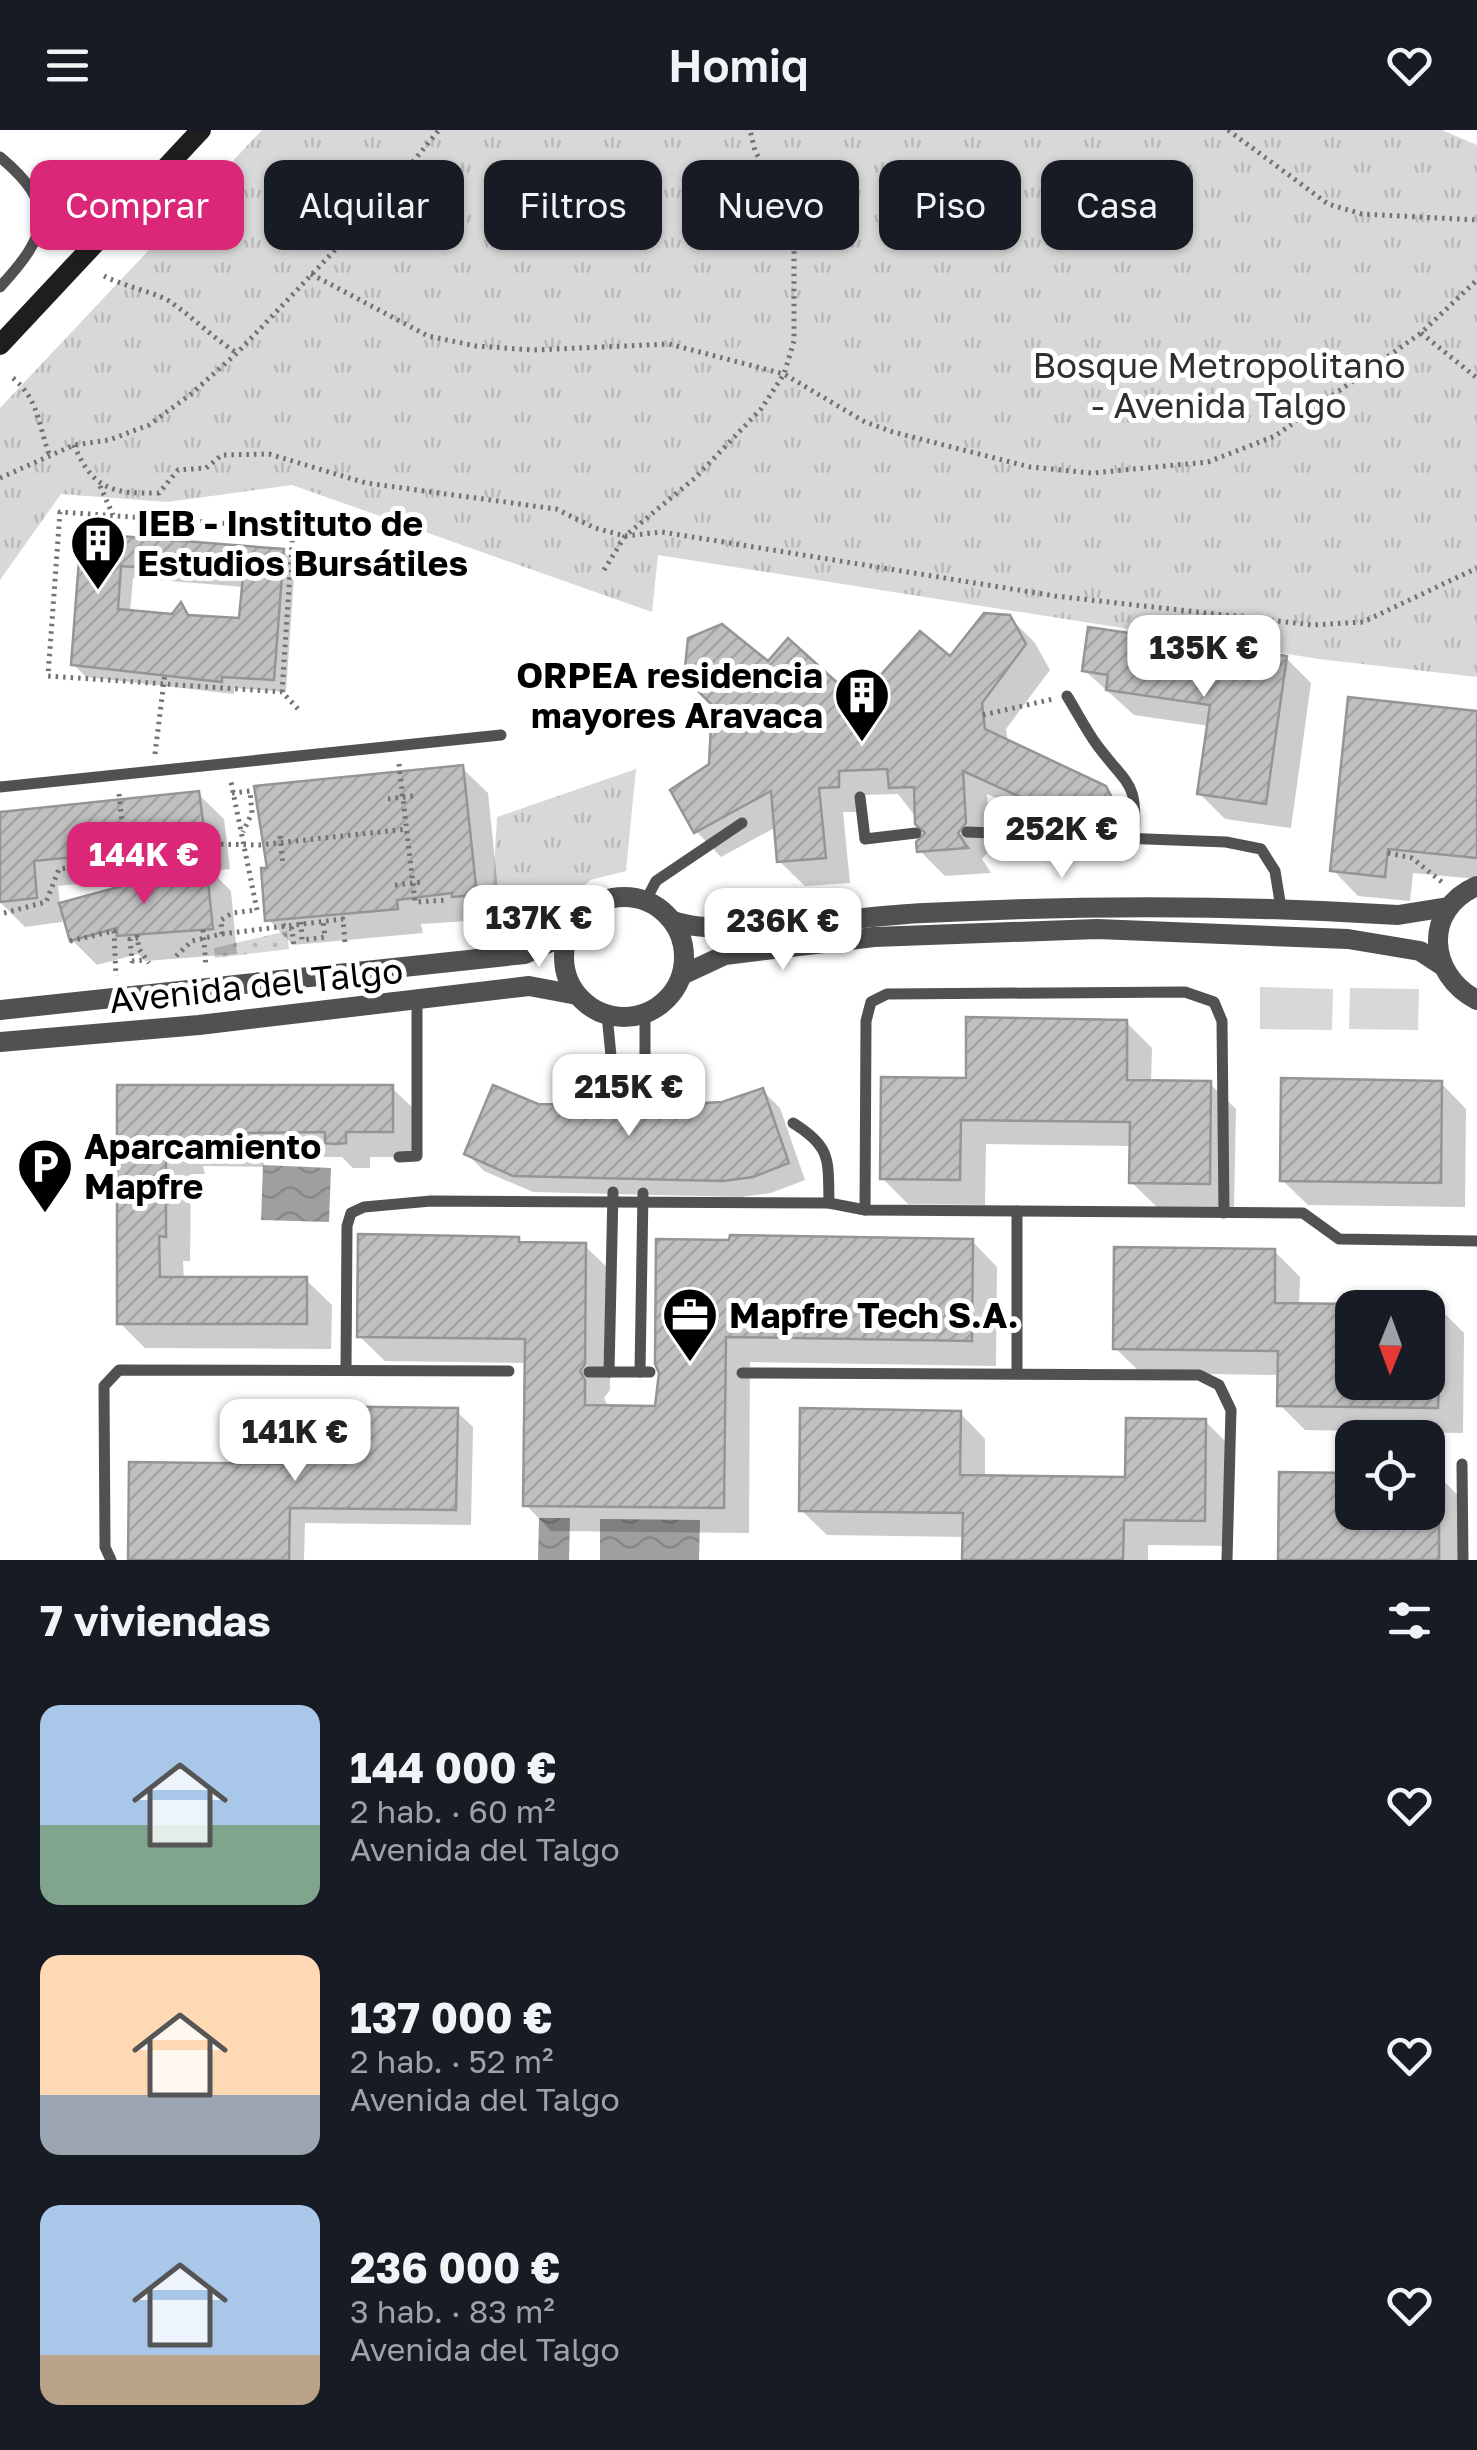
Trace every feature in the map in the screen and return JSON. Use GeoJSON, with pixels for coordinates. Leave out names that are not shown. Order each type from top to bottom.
{"type":"FeatureCollection","features":[{"type":"Feature","properties":{"kind":"main road"},"geometry":{"type":"LineString","coordinates":[[0,345],[201,130]]}},
{"type":"Feature","properties":{"kind":"street"},"geometry":{"type":"LineString","coordinates":[[673,920],[685,956],[674,992],[644,1014],[607,1015],[577,995],[564,966],[568,934],[592,905],[628,896],[646,900],[673,920],[694,928],[720,928],[879,914],[1084,905],[1281,908],[1398,915],[1448,907],[1477,886]]}},
{"type":"Feature","properties":{"kind":"street"},"geometry":{"type":"LineString","coordinates":[[1440,964],[1436,944],[1448,907]]}},
{"type":"Feature","properties":{"kind":"street"},"geometry":{"type":"LineString","coordinates":[[682,975],[725,955],[874,937],[1098,929],[1348,940],[1420,951],[1440,964],[1461,992],[1477,1000]]}},
{"type":"Feature","properties":{"kind":"street","name":"Avenida del Talgo"},"geometry":{"type":"LineString","coordinates":[[0,1010],[526,954],[568,934]]}},
{"type":"Feature","properties":{"kind":"street","name":"Avenida del Talgo"},"geometry":{"type":"LineString","coordinates":[[0,1042],[417,1001],[529,986],[577,995]]}},
{"type":"Feature","properties":{"kind":"lane"},"geometry":{"type":"LineString","coordinates":[[0,157],[29,181],[42,209],[37,243],[0,287]]}},
{"type":"Feature","properties":{"kind":"lane"},"geometry":{"type":"LineString","coordinates":[[1067,696],[1098,746],[1131,784],[1136,804],[1134,839]]}},
{"type":"Feature","properties":{"kind":"lane"},"geometry":{"type":"LineString","coordinates":[[0,788],[501,734]]}},
{"type":"Feature","properties":{"kind":"lane"},"geometry":{"type":"LineString","coordinates":[[860,796],[865,839],[916,833]]}},
{"type":"Feature","properties":{"kind":"lane"},"geometry":{"type":"LineString","coordinates":[[646,900],[656,881],[742,823]]}},
{"type":"Feature","properties":{"kind":"lane"},"geometry":{"type":"LineString","coordinates":[[967,832],[1226,842],[1261,849],[1274,870],[1281,908]]}},
{"type":"Feature","properties":{"kind":"lane"},"geometry":{"type":"LineString","coordinates":[[866,1210],[866,1021],[871,1002],[887,994],[1185,992],[1214,1002],[1222,1022],[1224,1212]]}},
{"type":"Feature","properties":{"kind":"lane"},"geometry":{"type":"LineString","coordinates":[[398,1157],[417,1156],[417,1001]]}},
{"type":"Feature","properties":{"kind":"lane"},"geometry":{"type":"LineString","coordinates":[[644,1014],[645,1096]]}},
{"type":"Feature","properties":{"kind":"lane"},"geometry":{"type":"LineString","coordinates":[[607,1015],[615,1096]]}},
{"type":"Feature","properties":{"kind":"lane"},"geometry":{"type":"LineString","coordinates":[[793,1123],[819,1139],[829,1204]]}},
{"type":"Feature","properties":{"kind":"lane"},"geometry":{"type":"LineString","coordinates":[[610,1372],[613,1197]]}},
{"type":"Feature","properties":{"kind":"lane"},"geometry":{"type":"LineString","coordinates":[[346,1370],[351,1213],[364,1207],[430,1201],[613,1197],[829,1204],[866,1210],[1303,1213],[1339,1239],[1477,1241]]}},
{"type":"Feature","properties":{"kind":"lane"},"geometry":{"type":"LineString","coordinates":[[589,1372],[645,1372],[643,1198]]}},
{"type":"Feature","properties":{"kind":"lane"},"geometry":{"type":"LineString","coordinates":[[1017,1211],[1017,1374]]}},
{"type":"Feature","properties":{"kind":"lane"},"geometry":{"type":"LineString","coordinates":[[110,1560],[105,1547],[104,1386],[119,1370],[509,1371]]}},
{"type":"Feature","properties":{"kind":"lane"},"geometry":{"type":"LineString","coordinates":[[742,1373],[1199,1376],[1219,1384],[1230,1410],[1227,1560]]}},
{"type":"Feature","properties":{"kind":"lane"},"geometry":{"type":"LineString","coordinates":[[1462,1464],[1463,1560]]}},
{"type":"Feature","properties":{"kind":"path"},"geometry":{"type":"LineString","coordinates":[[0,478],[74,445],[110,440],[149,425],[237,353],[375,208],[439,130]]}},
{"type":"Feature","properties":{"kind":"path"},"geometry":{"type":"LineString","coordinates":[[604,570],[625,536],[695,478],[762,409],[784,374],[794,341],[794,240],[779,194],[754,150],[750,130]]}},
{"type":"Feature","properties":{"kind":"path"},"geometry":{"type":"LineString","coordinates":[[1228,130],[1328,204],[1362,214],[1477,220]]}},
{"type":"Feature","properties":{"kind":"path"},"geometry":{"type":"LineString","coordinates":[[310,274],[428,336],[476,346],[534,350],[669,344],[784,374],[866,422],[1030,467],[1092,472],[1170,469],[1208,462],[1276,436],[1422,333],[1477,280]]}},
{"type":"Feature","properties":{"kind":"path"},"geometry":{"type":"LineString","coordinates":[[104,276],[132,291],[169,300],[209,336],[237,353]]}},
{"type":"Feature","properties":{"kind":"path"},"geometry":{"type":"LineString","coordinates":[[1422,333],[1477,378]]}},
{"type":"Feature","properties":{"kind":"path"},"geometry":{"type":"LineString","coordinates":[[13,378],[29,391],[39,411],[40,430],[49,454]]}},
{"type":"Feature","properties":{"kind":"path"},"geometry":{"type":"LineString","coordinates":[[74,445],[86,473],[100,486],[113,515]]}},
{"type":"Feature","properties":{"kind":"path"},"geometry":{"type":"LineString","coordinates":[[100,486],[158,493],[178,470],[206,468],[222,455],[269,454],[366,483],[556,509],[595,528],[625,536],[662,532],[1055,596],[1313,625],[1363,622],[1477,568]]}},
{"type":"Feature","properties":{"kind":"path"},"geometry":{"type":"LineString","coordinates":[[282,692],[293,528],[60,512],[48,676],[282,692],[300,711]]}},
{"type":"Feature","properties":{"kind":"path"},"geometry":{"type":"LineString","coordinates":[[150,770],[165,673]]}},
{"type":"Feature","properties":{"kind":"path"},"geometry":{"type":"LineString","coordinates":[[983,715],[1067,696]]}},
{"type":"Feature","properties":{"kind":"path"},"geometry":{"type":"LineString","coordinates":[[397,745],[415,902],[448,900]]}},
{"type":"Feature","properties":{"kind":"path"},"geometry":{"type":"LineString","coordinates":[[116,774],[126,860]]}},
{"type":"Feature","properties":{"kind":"path"},"geometry":{"type":"LineString","coordinates":[[222,934],[221,920],[232,913],[257,910],[233,794],[250,791],[252,813],[242,832]]}},
{"type":"Feature","properties":{"kind":"path"},"geometry":{"type":"LineString","coordinates":[[388,799],[413,796]]}},
{"type":"Feature","properties":{"kind":"path"},"geometry":{"type":"LineString","coordinates":[[111,827],[137,825]]}},
{"type":"Feature","properties":{"kind":"path"},"geometry":{"type":"LineString","coordinates":[[206,844],[246,846],[407,829]]}},
{"type":"Feature","properties":{"kind":"path"},"geometry":{"type":"LineString","coordinates":[[280,836],[284,866]]}},
{"type":"Feature","properties":{"kind":"path"},"geometry":{"type":"LineString","coordinates":[[4,913],[46,902],[59,870],[176,855]]}},
{"type":"Feature","properties":{"kind":"path"},"geometry":{"type":"LineString","coordinates":[[395,885],[422,882]]}},
{"type":"Feature","properties":{"kind":"path"},"geometry":{"type":"LineString","coordinates":[[176,956],[192,941],[323,920],[342,919],[345,942]]}},
{"type":"Feature","properties":{"kind":"path"},"geometry":{"type":"LineString","coordinates":[[301,922],[302,940],[324,937],[323,920]]}},
{"type":"Feature","properties":{"kind":"path"},"geometry":{"type":"LineString","coordinates":[[283,924],[284,929],[292,929],[294,948]]}},
{"type":"Feature","properties":{"kind":"path"},"geometry":{"type":"LineString","coordinates":[[203,930],[209,990]]}},
{"type":"Feature","properties":{"kind":"path"},"geometry":{"type":"LineString","coordinates":[[70,941],[114,932],[116,977]]}},
{"type":"Feature","properties":{"kind":"path"},"geometry":{"type":"LineString","coordinates":[[138,936],[147,962],[132,961],[130,939],[138,936]]}},
{"type":"Feature","properties":{"kind":"green space","name":"Bosque Metropolitano - Avenida Talgo"},"geometry":{"type":"Polygon","coordinates":[[[262,130],[1442,130],[1477,145],[1477,677],[1319,659],[658,555],[652,612],[292,485],[167,502],[61,494],[0,580],[0,408],[149,250],[244,250],[244,160],[234,160],[262,130]]]}},
{"type":"Feature","properties":{"kind":"green space"},"geometry":{"type":"Polygon","coordinates":[[[773,322],[803,329],[824,346],[834,371],[832,402],[784,374],[728,359],[755,327],[773,322]]]}},
{"type":"Feature","properties":{"kind":"green space"},"geometry":{"type":"Polygon","coordinates":[[[636,769],[626,871],[590,880],[557,915],[491,924],[497,817],[636,769]]]}},
{"type":"Feature","properties":{"kind":"green space"},"geometry":{"type":"Polygon","coordinates":[[[287,931],[289,949],[215,958],[214,948],[287,931]]]}},
{"type":"Feature","properties":{"kind":"green space"},"geometry":{"type":"Polygon","coordinates":[[[1260,987],[1333,989],[1332,1030],[1260,1029],[1260,987]]]}},
{"type":"Feature","properties":{"kind":"green space"},"geometry":{"type":"Polygon","coordinates":[[[1350,988],[1419,989],[1418,1030],[1349,1029],[1350,988]]]}},
{"type":"Feature","properties":{"kind":"water"},"geometry":{"type":"Polygon","coordinates":[[[263,1165],[331,1168],[329,1222],[261,1220],[263,1165]]]}},
{"type":"Feature","properties":{"kind":"water"},"geometry":{"type":"Polygon","coordinates":[[[539,1518],[570,1518],[569,1560],[538,1560],[539,1518]]]}},
{"type":"Feature","properties":{"kind":"water"},"geometry":{"type":"Polygon","coordinates":[[[600,1519],[700,1520],[699,1560],[600,1560],[600,1519]]]}},
{"type":"Feature","properties":{"kind":"building","name":"IEB - Instituto de Estudios Bursátiles"},"geometry":{"type":"Polygon","coordinates":[[[81,533],[284,549],[274,680],[222,677],[222,682],[71,665],[81,533]],[[121,566],[118,609],[172,614],[181,602],[188,615],[239,618],[243,576],[121,566]]]}},
{"type":"Feature","properties":{"kind":"building","name":"ORPEA residencia mayores Aravaca"},"geometry":{"type":"Polygon","coordinates":[[[984,613],[1010,615],[1026,644],[982,703],[985,729],[1106,786],[1114,802],[1103,815],[1078,805],[1071,820],[963,771],[966,823],[958,833],[968,848],[917,852],[916,842],[925,833],[915,824],[914,787],[889,788],[887,769],[839,771],[839,787],[819,788],[826,858],[777,862],[771,791],[694,833],[670,790],[709,764],[712,705],[684,677],[688,638],[722,624],[768,661],[788,638],[843,688],[869,688],[920,631],[950,656],[984,613]]]}},
{"type":"Feature","properties":{"kind":"building"},"geometry":{"type":"Polygon","coordinates":[[[1088,627],[1287,656],[1266,804],[1197,794],[1210,705],[1106,690],[1108,675],[1082,671],[1088,627]]]}},
{"type":"Feature","properties":{"kind":"building"},"geometry":{"type":"Polygon","coordinates":[[[1348,697],[1477,711],[1477,858],[1388,849],[1385,877],[1330,871],[1348,697]]]}},
{"type":"Feature","properties":{"kind":"building"},"geometry":{"type":"Polygon","coordinates":[[[463,765],[477,895],[452,897],[452,893],[397,900],[398,909],[265,921],[261,868],[267,868],[254,786],[463,765]]]}},
{"type":"Feature","properties":{"kind":"building"},"geometry":{"type":"Polygon","coordinates":[[[199,791],[206,844],[34,861],[37,898],[0,902],[0,812],[199,791]]]}},
{"type":"Feature","properties":{"kind":"building"},"geometry":{"type":"Polygon","coordinates":[[[206,863],[213,929],[117,936],[117,928],[70,941],[59,903],[206,863]]]}},
{"type":"Feature","properties":{"kind":"building"},"geometry":{"type":"Polygon","coordinates":[[[966,1017],[1127,1020],[1127,1080],[1211,1081],[1210,1184],[1129,1183],[1130,1122],[961,1120],[960,1180],[880,1179],[881,1077],[966,1078],[966,1017]]]}},
{"type":"Feature","properties":{"kind":"building"},"geometry":{"type":"Polygon","coordinates":[[[1281,1078],[1442,1081],[1441,1183],[1280,1181],[1281,1078]]]}},
{"type":"Feature","properties":{"kind":"building"},"geometry":{"type":"Polygon","coordinates":[[[117,1085],[393,1085],[393,1132],[346,1132],[346,1143],[335,1144],[325,1143],[325,1132],[239,1133],[239,1143],[180,1142],[181,1150],[166,1150],[166,1237],[159,1236],[160,1277],[307,1277],[307,1324],[117,1324],[117,1085]]]}},
{"type":"Feature","properties":{"kind":"building"},"geometry":{"type":"Polygon","coordinates":[[[493,1085],[538,1104],[644,1106],[722,1102],[763,1088],[789,1163],[753,1177],[723,1181],[513,1176],[464,1154],[493,1085]]]}},
{"type":"Feature","properties":{"kind":"building"},"geometry":{"type":"Polygon","coordinates":[[[358,1234],[519,1237],[519,1242],[586,1243],[585,1364],[580,1371],[585,1380],[585,1405],[655,1406],[659,1373],[655,1364],[656,1239],[729,1240],[730,1235],[973,1239],[972,1341],[726,1337],[724,1508],[523,1506],[525,1339],[357,1337],[358,1234]]]}},
{"type":"Feature","properties":{"kind":"building"},"geometry":{"type":"Polygon","coordinates":[[[1114,1247],[1275,1249],[1275,1303],[1335,1304],[1335,1400],[1438,1400],[1438,1408],[1277,1406],[1278,1351],[1113,1349],[1114,1247]]]}},
{"type":"Feature","properties":{"kind":"building"},"geometry":{"type":"Polygon","coordinates":[[[297,1406],[458,1408],[456,1510],[290,1508],[289,1560],[128,1560],[129,1462],[296,1464],[297,1406]]]}},
{"type":"Feature","properties":{"kind":"building"},"geometry":{"type":"Polygon","coordinates":[[[800,1408],[961,1411],[960,1475],[1125,1477],[1126,1418],[1206,1419],[1205,1521],[1124,1520],[1123,1560],[962,1560],[963,1513],[799,1511],[800,1408]]]}},
{"type":"Feature","properties":{"kind":"building"},"geometry":{"type":"Polygon","coordinates":[[[1279,1472],[1335,1473],[1335,1530],[1439,1530],[1439,1560],[1278,1560],[1279,1472]]]}},
{"type":"Feature","properties":{"kind":"place","name":"IEB - Instituto de Estudios Bursátiles"},"geometry":{"type":"Point","coordinates":[98,592]}},
{"type":"Feature","properties":{"kind":"place","name":"ORPEA residencia mayores Aravaca"},"geometry":{"type":"Point","coordinates":[862,744]}},
{"type":"Feature","properties":{"kind":"place","name":"Aparcamiento Mapfre"},"geometry":{"type":"Point","coordinates":[45,1215]}},
{"type":"Feature","properties":{"kind":"place","name":"Mapfre Tech S.A."},"geometry":{"type":"Point","coordinates":[690,1364]}}]}
